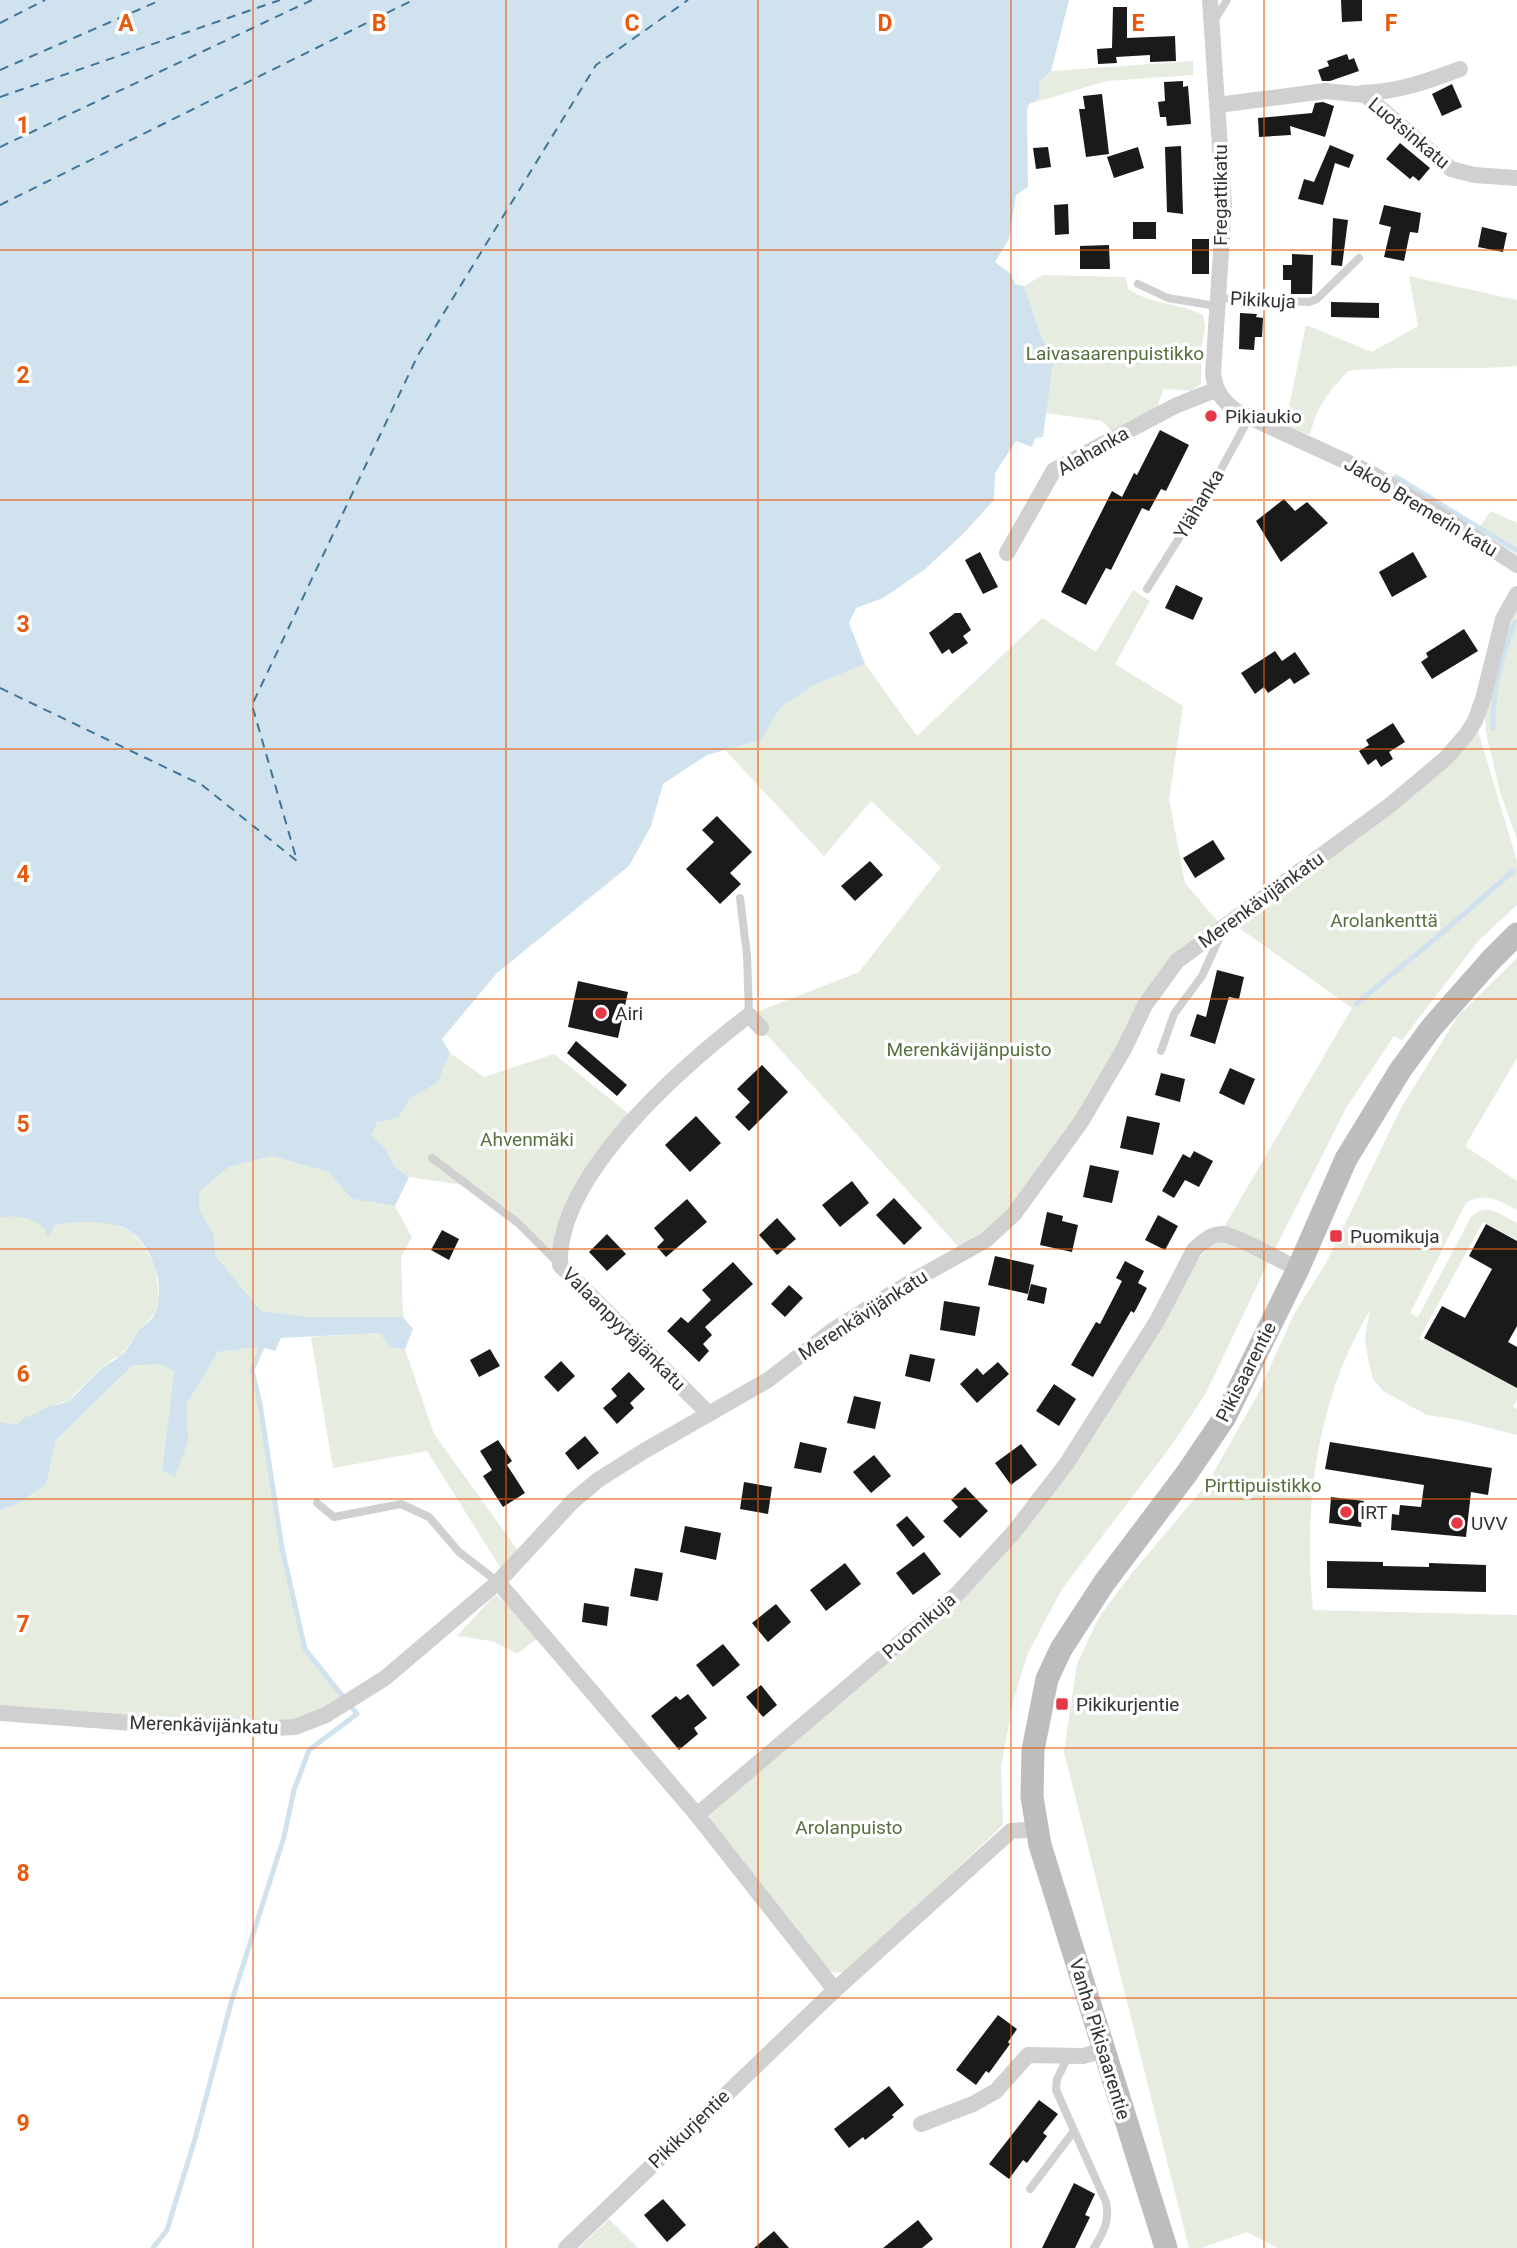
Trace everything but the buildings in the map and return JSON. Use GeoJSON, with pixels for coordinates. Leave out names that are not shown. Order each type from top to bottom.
{"type":"FeatureCollection","features":[{"type":"Feature","properties":{"kind":"street","name":"Fregattikatu"},"geometry":{"type":"LineString","coordinates":[[1210,0],[1224,206],[1213,374],[1215,390]]}},
{"type":"Feature","properties":{"kind":"street"},"geometry":{"type":"LineString","coordinates":[[1354,93],[1393,91],[1416,86],[1460,69]]}},
{"type":"Feature","properties":{"kind":"street","name":"Luotsinkatu"},"geometry":{"type":"LineString","coordinates":[[1218,105],[1325,92],[1365,95],[1451,169],[1474,175],[1517,178]]}},
{"type":"Feature","properties":{"kind":"street","name":"Jakob Bremerin katu"},"geometry":{"type":"LineString","coordinates":[[1215,390],[1226,403],[1249,418],[1371,474],[1517,565]]}},
{"type":"Feature","properties":{"kind":"street","name":"Alahanka"},"geometry":{"type":"LineString","coordinates":[[1007,553],[1054,470],[1175,406],[1215,390]]}},
{"type":"Feature","properties":{"kind":"street","name":"Merenkävijänkatu"},"geometry":{"type":"LineString","coordinates":[[0,1713],[171,1726],[295,1727],[326,1715],[385,1678],[498,1583],[573,1501],[598,1480],[768,1380],[833,1330],[986,1240],[1014,1214],[1081,1122],[1124,1049],[1145,1005],[1177,961],[1389,806],[1446,758],[1475,720],[1483,699],[1498,632],[1507,609],[1517,594]]}},
{"type":"Feature","properties":{"kind":"street","name":"Pikisaarentie"},"geometry":{"type":"LineString","coordinates":[[1037,1829],[1032,1797],[1033,1750],[1037,1717],[1051,1669],[1076,1624],[1225,1418],[1298,1269],[1346,1159],[1401,1069],[1432,1027],[1517,934]]}},
{"type":"Feature","properties":{"kind":"street"},"geometry":{"type":"LineString","coordinates":[[749,1015],[761,1028]]}},
{"type":"Feature","properties":{"kind":"street","name":"Valaanpyytäjänkatu"},"geometry":{"type":"LineString","coordinates":[[709,1414],[560,1265],[560,1243],[573,1201],[589,1175],[624,1131],[697,1055],[749,1015]]}},
{"type":"Feature","properties":{"kind":"street","name":"Puomikuja"},"geometry":{"type":"LineString","coordinates":[[697,1815],[958,1593],[1014,1532],[1068,1463],[1157,1321],[1195,1250],[1203,1241],[1213,1236],[1227,1235],[1298,1269]]}},
{"type":"Feature","properties":{"kind":"street"},"geometry":{"type":"LineString","coordinates":[[498,1583],[697,1815],[835,1990]]}},
{"type":"Feature","properties":{"kind":"street","name":"Pikikurjentie"},"geometry":{"type":"LineString","coordinates":[[566,2248],[835,1990],[1011,1831],[1037,1829]]}},
{"type":"Feature","properties":{"kind":"street","name":"Vanha Pikisaarentie"},"geometry":{"type":"LineString","coordinates":[[1037,1829],[1046,1866],[1166,2248]]}},
{"type":"Feature","properties":{"kind":"street"},"geometry":{"type":"LineString","coordinates":[[921,2124],[973,2104],[996,2091],[1028,2055],[1068,2057],[1104,2050]]}},
{"type":"Feature","properties":{"kind":"lane"},"geometry":{"type":"LineString","coordinates":[[1212,23],[1227,0]]}},
{"type":"Feature","properties":{"kind":"lane","name":"Pikikuja"},"geometry":{"type":"LineString","coordinates":[[1138,284],[1168,298],[1217,302],[1309,302],[1317,299],[1359,258]]}},
{"type":"Feature","properties":{"kind":"lane","name":"Ylähanka"},"geometry":{"type":"LineString","coordinates":[[1147,589],[1213,484],[1249,418]]}},
{"type":"Feature","properties":{"kind":"lane"},"geometry":{"type":"LineString","coordinates":[[740,898],[747,956],[749,1015]]}},
{"type":"Feature","properties":{"kind":"lane"},"geometry":{"type":"LineString","coordinates":[[1161,1051],[1174,1014],[1202,976],[1224,929]]}},
{"type":"Feature","properties":{"kind":"lane"},"geometry":{"type":"LineString","coordinates":[[432,1158],[518,1223],[560,1265]]}},
{"type":"Feature","properties":{"kind":"lane"},"geometry":{"type":"LineString","coordinates":[[317,1503],[334,1517],[401,1504],[429,1517],[459,1552],[498,1583]]}},
{"type":"Feature","properties":{"kind":"lane"},"geometry":{"type":"LineString","coordinates":[[1068,2057],[1057,2079],[1056,2090],[1106,2202],[1109,2216],[1107,2227],[1094,2248]]}},
{"type":"Feature","properties":{"kind":"lane"},"geometry":{"type":"LineString","coordinates":[[1030,2189],[1074,2131]]}},
{"type":"Feature","properties":{"kind":"green space"},"geometry":{"type":"Polygon","coordinates":[[[1193,61],[1193,75],[1107,81],[1029,104],[1038,98],[1039,82],[1051,71],[1193,61]]]}},
{"type":"Feature","properties":{"kind":"green space","name":"Laivasaarenpuistikko"},"geometry":{"type":"Polygon","coordinates":[[[1043,275],[1126,277],[1128,289],[1138,294],[1203,315],[1205,326],[1201,384],[1192,391],[1164,389],[1155,412],[1113,432],[1102,421],[1046,413],[1054,356],[1042,339],[1024,286],[1043,275]]]}},
{"type":"Feature","properties":{"kind":"green space"},"geometry":{"type":"Polygon","coordinates":[[[1409,276],[1517,300],[1517,366],[1348,371],[1324,400],[1310,435],[1285,425],[1306,325],[1372,352],[1418,326],[1409,276]]]}},
{"type":"Feature","properties":{"kind":"green space"},"geometry":{"type":"Polygon","coordinates":[[[1491,511],[1517,523],[1517,551],[1480,526],[1491,511]]]}},
{"type":"Feature","properties":{"kind":"green space","name":"Merenkävijänpuisto"},"geometry":{"type":"Polygon","coordinates":[[[1133,590],[1150,601],[1115,664],[1183,706],[1169,799],[1185,883],[1224,929],[1177,961],[1014,1215],[964,1253],[749,1015],[859,972],[941,867],[871,801],[824,856],[725,750],[761,740],[781,707],[816,684],[865,664],[917,736],[1042,618],[1096,652],[1133,590]]]}},
{"type":"Feature","properties":{"kind":"green space"},"geometry":{"type":"Polygon","coordinates":[[[1517,606],[1517,839],[1500,792],[1486,732],[1485,714],[1503,632],[1517,606]]]}},
{"type":"Feature","properties":{"kind":"green space","name":"Arolanpuisto"},"geometry":{"type":"Polygon","coordinates":[[[1475,721],[1517,861],[1517,905],[1479,940],[1402,1040],[1394,1036],[1346,1108],[1206,1393],[1171,1446],[1062,1589],[1028,1653],[1014,1698],[1001,1767],[1003,1825],[853,1966],[842,1973],[828,1971],[710,1822],[709,1814],[1022,1529],[1189,1270],[1220,1234],[1352,1008],[1232,923],[1389,806],[1475,721]]]}},
{"type":"Feature","properties":{"kind":"green space","name":"Pirttipuistikko"},"geometry":{"type":"Polygon","coordinates":[[[1517,958],[1517,1058],[1465,1146],[1517,1181],[1517,1210],[1486,1198],[1473,1199],[1466,1203],[1410,1313],[1418,1317],[1471,1217],[1477,1212],[1488,1210],[1517,1223],[1517,1240],[1483,1222],[1419,1339],[1423,1341],[1424,1338],[1517,1388],[1517,1400],[1513,1407],[1517,1409],[1517,1435],[1427,1415],[1383,1391],[1373,1379],[1368,1359],[1365,1337],[1370,1310],[1337,1381],[1326,1417],[1312,1493],[1310,1571],[1313,1610],[1517,1615],[1517,2248],[1278,2248],[1247,2232],[1201,2248],[1189,2248],[1064,1752],[1077,1664],[1099,1617],[1132,1573],[1207,1484],[1257,1396],[1294,1314],[1326,1263],[1402,1106],[1458,1016],[1517,958]]]}},
{"type":"Feature","properties":{"kind":"green space","name":"Ahvenmäki"},"geometry":{"type":"Polygon","coordinates":[[[450,1053],[484,1077],[554,1054],[635,1119],[589,1175],[560,1265],[470,1186],[409,1177],[395,1167],[387,1151],[372,1135],[377,1122],[398,1118],[410,1099],[438,1082],[450,1053]]]}},
{"type":"Feature","properties":{"kind":"green space"},"geometry":{"type":"Polygon","coordinates":[[[272,1156],[328,1172],[352,1199],[395,1206],[412,1237],[401,1257],[403,1317],[308,1317],[261,1311],[215,1255],[214,1235],[199,1209],[199,1192],[229,1167],[272,1156]]]}},
{"type":"Feature","properties":{"kind":"green space"},"geometry":{"type":"Polygon","coordinates":[[[0,1212],[22,1214],[54,1226],[80,1220],[111,1223],[131,1231],[155,1266],[159,1298],[154,1314],[120,1356],[95,1374],[68,1401],[46,1407],[36,1415],[11,1425],[0,1422],[0,1212]]]}},
{"type":"Feature","properties":{"kind":"green space"},"geometry":{"type":"Polygon","coordinates":[[[379,1333],[390,1347],[405,1349],[434,1434],[522,1556],[505,1575],[427,1451],[333,1468],[311,1337],[379,1333]]]}},
{"type":"Feature","properties":{"kind":"green space"},"geometry":{"type":"Polygon","coordinates":[[[262,1347],[252,1370],[260,1404],[282,1548],[305,1648],[347,1702],[309,1723],[0,1713],[0,1510],[16,1505],[45,1484],[56,1440],[132,1366],[160,1364],[174,1372],[162,1470],[188,1441],[187,1404],[218,1352],[262,1347]]]}},
{"type":"Feature","properties":{"kind":"green space"},"geometry":{"type":"Polygon","coordinates":[[[495,1595],[532,1622],[543,1634],[517,1654],[492,1641],[457,1636],[495,1595]]]}},
{"type":"Feature","properties":{"kind":"green space"},"geometry":{"type":"Polygon","coordinates":[[[609,2219],[638,2248],[579,2248],[609,2219]]]}},
{"type":"Feature","properties":{"kind":"water"},"geometry":{"type":"Polygon","coordinates":[[[0,0],[1069,0],[1051,71],[1039,82],[1039,98],[1029,104],[1027,109],[1028,187],[1016,195],[1009,239],[995,262],[1011,274],[1015,284],[1024,286],[1042,339],[1054,356],[1043,437],[1035,438],[1032,447],[1016,441],[995,473],[994,500],[962,535],[924,570],[883,598],[856,608],[849,623],[865,664],[816,684],[781,707],[761,740],[707,755],[663,784],[651,826],[629,866],[497,973],[442,1039],[450,1053],[438,1082],[410,1099],[398,1118],[377,1122],[372,1135],[387,1151],[395,1167],[409,1177],[395,1206],[352,1199],[328,1172],[272,1156],[229,1167],[199,1192],[199,1209],[214,1235],[215,1255],[261,1311],[308,1317],[403,1317],[413,1329],[405,1349],[390,1347],[379,1333],[281,1338],[275,1351],[261,1347],[218,1352],[187,1404],[188,1441],[175,1477],[162,1470],[174,1372],[160,1364],[132,1366],[56,1440],[46,1484],[16,1505],[0,1510],[0,1422],[17,1423],[47,1407],[72,1398],[98,1372],[126,1350],[153,1317],[159,1293],[152,1259],[140,1240],[125,1228],[105,1223],[72,1223],[54,1226],[49,1237],[45,1234],[45,1229],[29,1219],[0,1217],[0,0]]]}},
{"type":"Feature","properties":{"kind":"waterway"},"geometry":{"type":"LineString","coordinates":[[1396,477],[1517,551]]}},
{"type":"Feature","properties":{"kind":"waterway"},"geometry":{"type":"LineString","coordinates":[[1493,728],[1499,674],[1515,622]]}},
{"type":"Feature","properties":{"kind":"waterway"},"geometry":{"type":"LineString","coordinates":[[1356,1004],[1513,871]]}},
{"type":"Feature","properties":{"kind":"waterway"},"geometry":{"type":"LineString","coordinates":[[153,2248],[167,2230],[195,2139],[231,2003],[284,1837],[294,1790],[309,1750],[357,1714],[305,1649],[282,1548],[260,1404],[252,1370],[262,1347]]}},
{"type":"Feature","properties":{"kind":"ferry route"},"geometry":{"type":"LineString","coordinates":[[0,23],[45,0]]}},
{"type":"Feature","properties":{"kind":"ferry route"},"geometry":{"type":"LineString","coordinates":[[0,70],[161,0]]}},
{"type":"Feature","properties":{"kind":"ferry route"},"geometry":{"type":"LineString","coordinates":[[0,97],[280,0]]}},
{"type":"Feature","properties":{"kind":"ferry route"},"geometry":{"type":"LineString","coordinates":[[0,147],[312,0]]}},
{"type":"Feature","properties":{"kind":"ferry route"},"geometry":{"type":"LineString","coordinates":[[0,205],[413,0]]}},
{"type":"Feature","properties":{"kind":"ferry route"},"geometry":{"type":"LineString","coordinates":[[0,688],[202,785],[297,861],[252,705],[418,355],[596,65],[688,0]]}},
{"type":"Feature","properties":{"kind":"place","name":"Pikiaukio"},"geometry":{"type":"Point","coordinates":[1211,416]}},
{"type":"Feature","properties":{"kind":"place","name":"Airi"},"geometry":{"type":"Point","coordinates":[601,1013]}},
{"type":"Feature","properties":{"kind":"place","name":"Puomikuja"},"geometry":{"type":"Point","coordinates":[1336,1236]}},
{"type":"Feature","properties":{"kind":"place","name":"IRT"},"geometry":{"type":"Point","coordinates":[1346,1512]}},
{"type":"Feature","properties":{"kind":"place","name":"UVV"},"geometry":{"type":"Point","coordinates":[1457,1523]}},
{"type":"Feature","properties":{"kind":"place","name":"Pikikurjentie"},"geometry":{"type":"Point","coordinates":[1062,1704]}},
{"type":"Feature","properties":{"kind":"park label","name":"Arolankenttä"},"geometry":{"type":"Point","coordinates":[1384,920]}}]}
